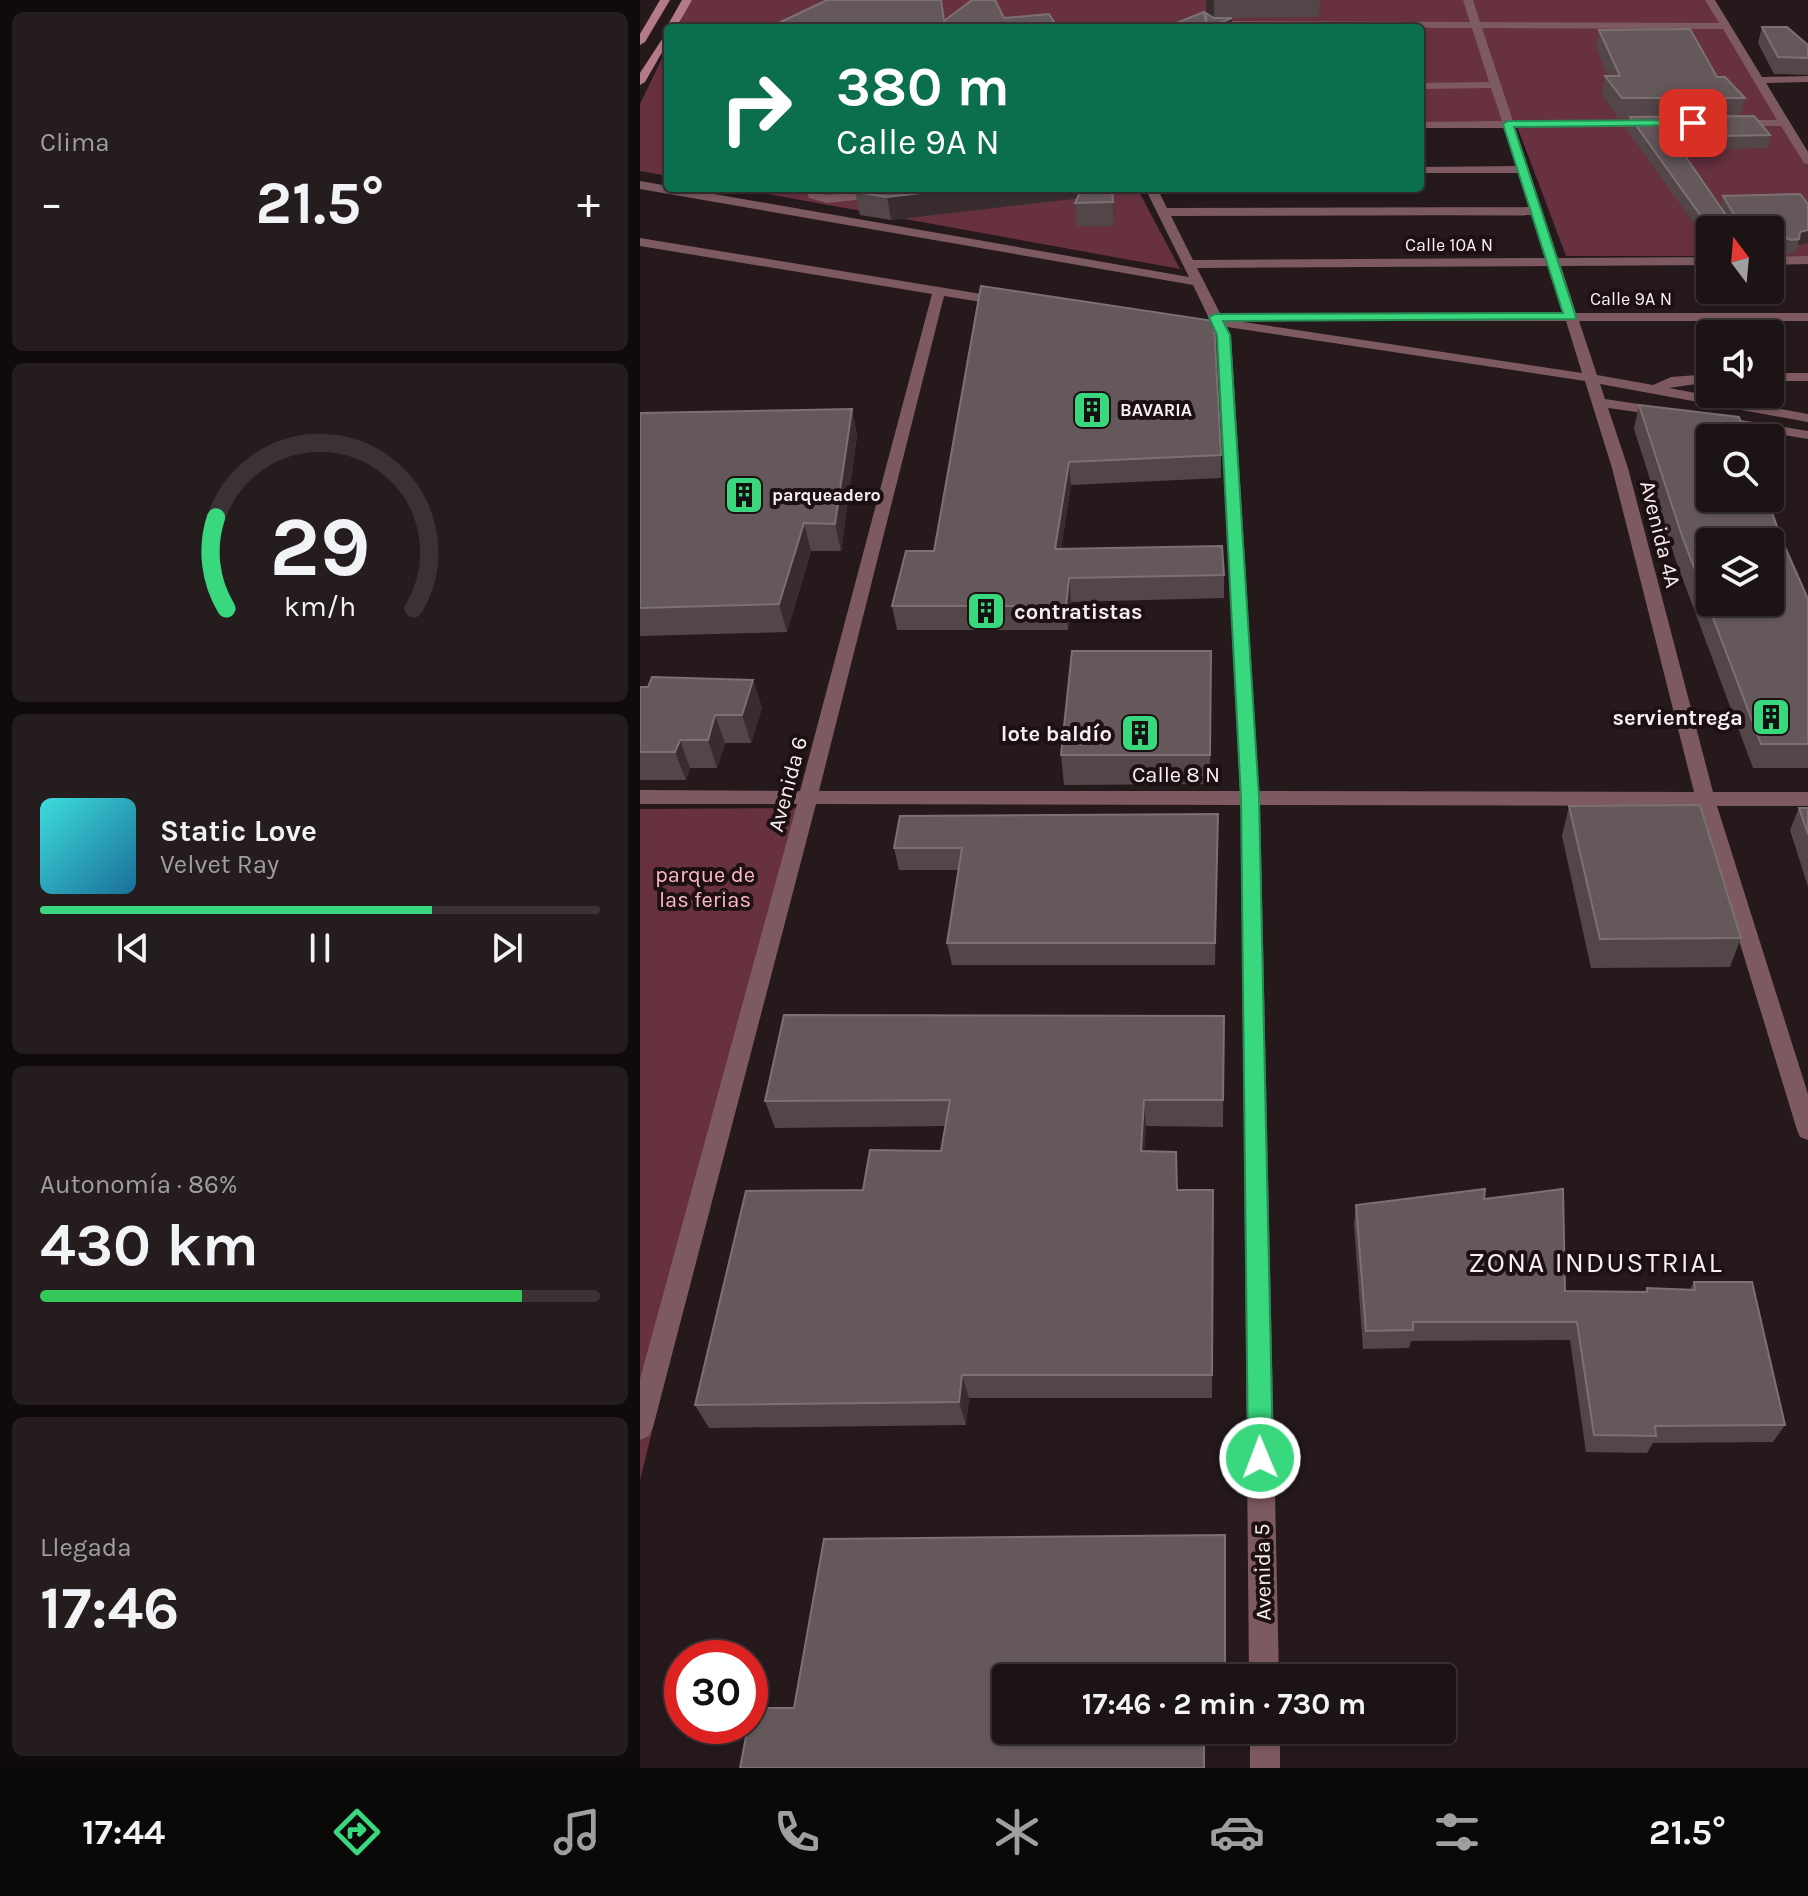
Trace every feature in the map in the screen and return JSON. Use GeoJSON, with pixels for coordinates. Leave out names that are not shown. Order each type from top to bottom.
{"type":"FeatureCollection","features":[{"type":"Feature","properties":{"kind":"street"},"geometry":{"type":"LineString","coordinates":[[640,42],[665,0]]}},
{"type":"Feature","properties":{"kind":"street"},"geometry":{"type":"LineString","coordinates":[[673,24],[687,0]]}},
{"type":"Feature","properties":{"kind":"street","name":"Avenida 4A"},"geometry":{"type":"LineString","coordinates":[[1468,0],[1620,468],[1705,798],[1808,1130]]}},
{"type":"Feature","properties":{"kind":"street"},"geometry":{"type":"LineString","coordinates":[[1710,0],[1808,161]]}},
{"type":"Feature","properties":{"kind":"street"},"geometry":{"type":"LineString","coordinates":[[1424,25],[1726,26]]}},
{"type":"Feature","properties":{"kind":"street"},"geometry":{"type":"LineString","coordinates":[[640,82],[664,39]]}},
{"type":"Feature","properties":{"kind":"street"},"geometry":{"type":"LineString","coordinates":[[1758,80],[1808,79]]}},
{"type":"Feature","properties":{"kind":"street"},"geometry":{"type":"LineString","coordinates":[[1424,86],[1496,85]]}},
{"type":"Feature","properties":{"kind":"street"},"geometry":{"type":"LineString","coordinates":[[1424,125],[1662,123]]}},
{"type":"Feature","properties":{"kind":"street"},"geometry":{"type":"LineString","coordinates":[[1723,123],[1785,123]]}},
{"type":"Feature","properties":{"kind":"street"},"geometry":{"type":"LineString","coordinates":[[1424,170],[1523,169]]}},
{"type":"Feature","properties":{"kind":"street"},"geometry":{"type":"LineString","coordinates":[[640,185],[664,189]]}},
{"type":"Feature","properties":{"kind":"street"},"geometry":{"type":"LineString","coordinates":[[680,192],[1197,282]]}},
{"type":"Feature","properties":{"kind":"street"},"geometry":{"type":"LineString","coordinates":[[812,192],[821,198],[887,192]]}},
{"type":"Feature","properties":{"kind":"street","name":"Avenida 5"},"geometry":{"type":"LineString","coordinates":[[1153,192],[1216,327],[1250,798],[1264,1664]]}},
{"type":"Feature","properties":{"kind":"street"},"geometry":{"type":"LineString","coordinates":[[1163,212],[1536,211]]}},
{"type":"Feature","properties":{"kind":"street"},"geometry":{"type":"LineString","coordinates":[[640,242],[1014,303]]}},
{"type":"Feature","properties":{"kind":"street"},"geometry":{"type":"LineString","coordinates":[[1784,261],[1808,260]]}},
{"type":"Feature","properties":{"kind":"street","name":"Calle 10A N"},"geometry":{"type":"LineString","coordinates":[[1188,264],[1696,261]]}},
{"type":"Feature","properties":{"kind":"street","name":"Avenida 6"},"geometry":{"type":"LineString","coordinates":[[640,1427],[939,291]]}},
{"type":"Feature","properties":{"kind":"street","name":"Calle 9A N"},"geometry":{"type":"LineString","coordinates":[[1216,327],[1570,317],[1808,317]]}},
{"type":"Feature","properties":{"kind":"street"},"geometry":{"type":"LineString","coordinates":[[1216,327],[1590,378],[1808,418]]}},
{"type":"Feature","properties":{"kind":"street"},"geometry":{"type":"LineString","coordinates":[[1784,377],[1808,377]]}},
{"type":"Feature","properties":{"kind":"street"},"geometry":{"type":"LineString","coordinates":[[1655,390],[1671,381],[1696,379]]}},
{"type":"Feature","properties":{"kind":"street"},"geometry":{"type":"LineString","coordinates":[[1598,402],[1808,435]]}},
{"type":"Feature","properties":{"kind":"street","name":"Calle 8 N"},"geometry":{"type":"LineString","coordinates":[[640,797],[1808,799]]}},
{"type":"Feature","properties":{"kind":"street"},"geometry":{"type":"LineString","coordinates":[[1265,1744],[1265,1768]]}},
{"type":"Feature","properties":{"kind":"green space"},"geometry":{"type":"Polygon","coordinates":[[[690,0],[1711,0],[1808,157],[1808,257],[1784,257],[1784,216],[1696,216],[1696,256],[1566,256],[1517,126],[1424,127],[1424,24],[679,24],[690,0]]]}},
{"type":"Feature","properties":{"kind":"green space"},"geometry":{"type":"Polygon","coordinates":[[[664,54],[664,175],[640,171],[640,104],[664,54]]]}},
{"type":"Feature","properties":{"kind":"green space"},"geometry":{"type":"Polygon","coordinates":[[[757,192],[1139,192],[1180,269],[757,192]]]}},
{"type":"Feature","properties":{"kind":"green space","name":"parque de las ferias"},"geometry":{"type":"Polygon","coordinates":[[[807,808],[640,1480],[640,809],[807,808]]]}},
{"type":"Feature","properties":{"kind":"building"},"geometry":{"type":"Polygon","coordinates":[[[827,0],[941,0],[944,21],[972,0],[995,0],[1004,18],[1049,14],[1055,24],[776,24],[827,0]]]}},
{"type":"Feature","properties":{"kind":"building"},"geometry":{"type":"Polygon","coordinates":[[[1204,12],[1206,24],[1174,24],[1204,12]]]}},
{"type":"Feature","properties":{"kind":"building"},"geometry":{"type":"Polygon","coordinates":[[[1206,13],[1214,18],[1232,18],[1217,24],[1207,24],[1206,13]]]}},
{"type":"Feature","properties":{"kind":"building"},"geometry":{"type":"Polygon","coordinates":[[[1762,27],[1787,27],[1808,45],[1808,58],[1778,57],[1762,27]]]}},
{"type":"Feature","properties":{"kind":"building"},"geometry":{"type":"Polygon","coordinates":[[[1690,29],[1717,77],[1725,77],[1745,98],[1622,98],[1605,76],[1620,76],[1599,30],[1690,29]]]}},
{"type":"Feature","properties":{"kind":"building"},"geometry":{"type":"Polygon","coordinates":[[[1754,116],[1770,135],[1672,137],[1727,216],[1701,216],[1630,117],[1754,116]]]}},
{"type":"Feature","properties":{"kind":"building"},"geometry":{"type":"Polygon","coordinates":[[[856,192],[929,192],[887,197],[856,192]]]}},
{"type":"Feature","properties":{"kind":"building"},"geometry":{"type":"Polygon","coordinates":[[[1080,192],[1112,192],[1113,202],[1075,203],[1080,192]]]}},
{"type":"Feature","properties":{"kind":"building"},"geometry":{"type":"Polygon","coordinates":[[[1800,194],[1808,204],[1808,230],[1800,232],[1799,239],[1784,237],[1784,216],[1735,216],[1723,196],[1800,194]]]}},
{"type":"Feature","properties":{"kind":"building","name":"BAVARIA"},"geometry":{"type":"Polygon","coordinates":[[[981,286],[1214,321],[1221,455],[1069,462],[1055,549],[1222,546],[1224,575],[1069,578],[1066,606],[892,606],[906,551],[934,551],[981,286]]]}},
{"type":"Feature","properties":{"kind":"building"},"geometry":{"type":"Polygon","coordinates":[[[1639,405],[1739,417],[1741,424],[1696,424],[1696,512],[1772,512],[1778,528],[1696,528],[1696,573],[1639,405]]]}},
{"type":"Feature","properties":{"kind":"building","name":"parqueadero"},"geometry":{"type":"Polygon","coordinates":[[[852,409],[835,524],[804,523],[779,604],[640,608],[640,413],[852,409]]]}},
{"type":"Feature","properties":{"kind":"building"},"geometry":{"type":"Polygon","coordinates":[[[1784,545],[1808,599],[1808,744],[1761,744],[1712,616],[1784,616],[1784,545]]]}},
{"type":"Feature","properties":{"kind":"building","name":"lote baldío"},"geometry":{"type":"Polygon","coordinates":[[[1072,651],[1211,651],[1210,755],[1061,755],[1072,651]]]}},
{"type":"Feature","properties":{"kind":"building"},"geometry":{"type":"Polygon","coordinates":[[[652,677],[753,680],[742,715],[715,715],[708,740],[680,740],[675,752],[640,752],[640,687],[648,687],[652,677]]]}},
{"type":"Feature","properties":{"kind":"building"},"geometry":{"type":"Polygon","coordinates":[[[1700,805],[1741,938],[1600,939],[1569,806],[1700,805]]]}},
{"type":"Feature","properties":{"kind":"building"},"geometry":{"type":"Polygon","coordinates":[[[1799,808],[1808,808],[1808,834],[1799,808]]]}},
{"type":"Feature","properties":{"kind":"building"},"geometry":{"type":"Polygon","coordinates":[[[1218,814],[1215,943],[947,943],[962,848],[894,848],[900,816],[1218,814]]]}},
{"type":"Feature","properties":{"kind":"building"},"geometry":{"type":"Polygon","coordinates":[[[784,1015],[1224,1016],[1223,1100],[1144,1100],[1141,1151],[1176,1152],[1177,1190],[1213,1190],[1212,1375],[962,1375],[959,1402],[695,1405],[746,1191],[863,1190],[870,1150],[941,1151],[950,1100],[765,1101],[784,1015]]]}},
{"type":"Feature","properties":{"kind":"building"},"geometry":{"type":"Polygon","coordinates":[[[1485,1189],[1484,1199],[1563,1189],[1565,1291],[1695,1290],[1694,1282],[1752,1282],[1785,1425],[1655,1426],[1656,1436],[1594,1435],[1577,1322],[1413,1322],[1413,1330],[1366,1331],[1356,1205],[1485,1189]]]}},
{"type":"Feature","properties":{"kind":"building"},"geometry":{"type":"Polygon","coordinates":[[[1225,1535],[1225,1664],[992,1664],[992,1744],[1204,1744],[1204,1768],[740,1768],[745,1744],[768,1744],[768,1708],[794,1708],[824,1539],[1225,1535]]]}},
{"type":"Feature","properties":{"kind":"place","name":"BAVARIA"},"geometry":{"type":"Point","coordinates":[1092,410]}},
{"type":"Feature","properties":{"kind":"place","name":"parqueadero"},"geometry":{"type":"Point","coordinates":[744,495]}},
{"type":"Feature","properties":{"kind":"place","name":"contratistas"},"geometry":{"type":"Point","coordinates":[986,611]}},
{"type":"Feature","properties":{"kind":"place","name":"servientrega"},"geometry":{"type":"Point","coordinates":[1771,717]}},
{"type":"Feature","properties":{"kind":"place","name":"lote baldío"},"geometry":{"type":"Point","coordinates":[1140,733]}},
{"type":"Feature","properties":{"kind":"district","name":"ZONA INDUSTRIAL"},"geometry":{"type":"Point","coordinates":[1596,1262]}},
{"type":"Feature","properties":{"kind":"route"},"geometry":{"type":"LineString","coordinates":[[1260,1458],[1250,798],[1224,335],[1215,317],[1570,317],[1508,124],[1693,123]]}}]}
